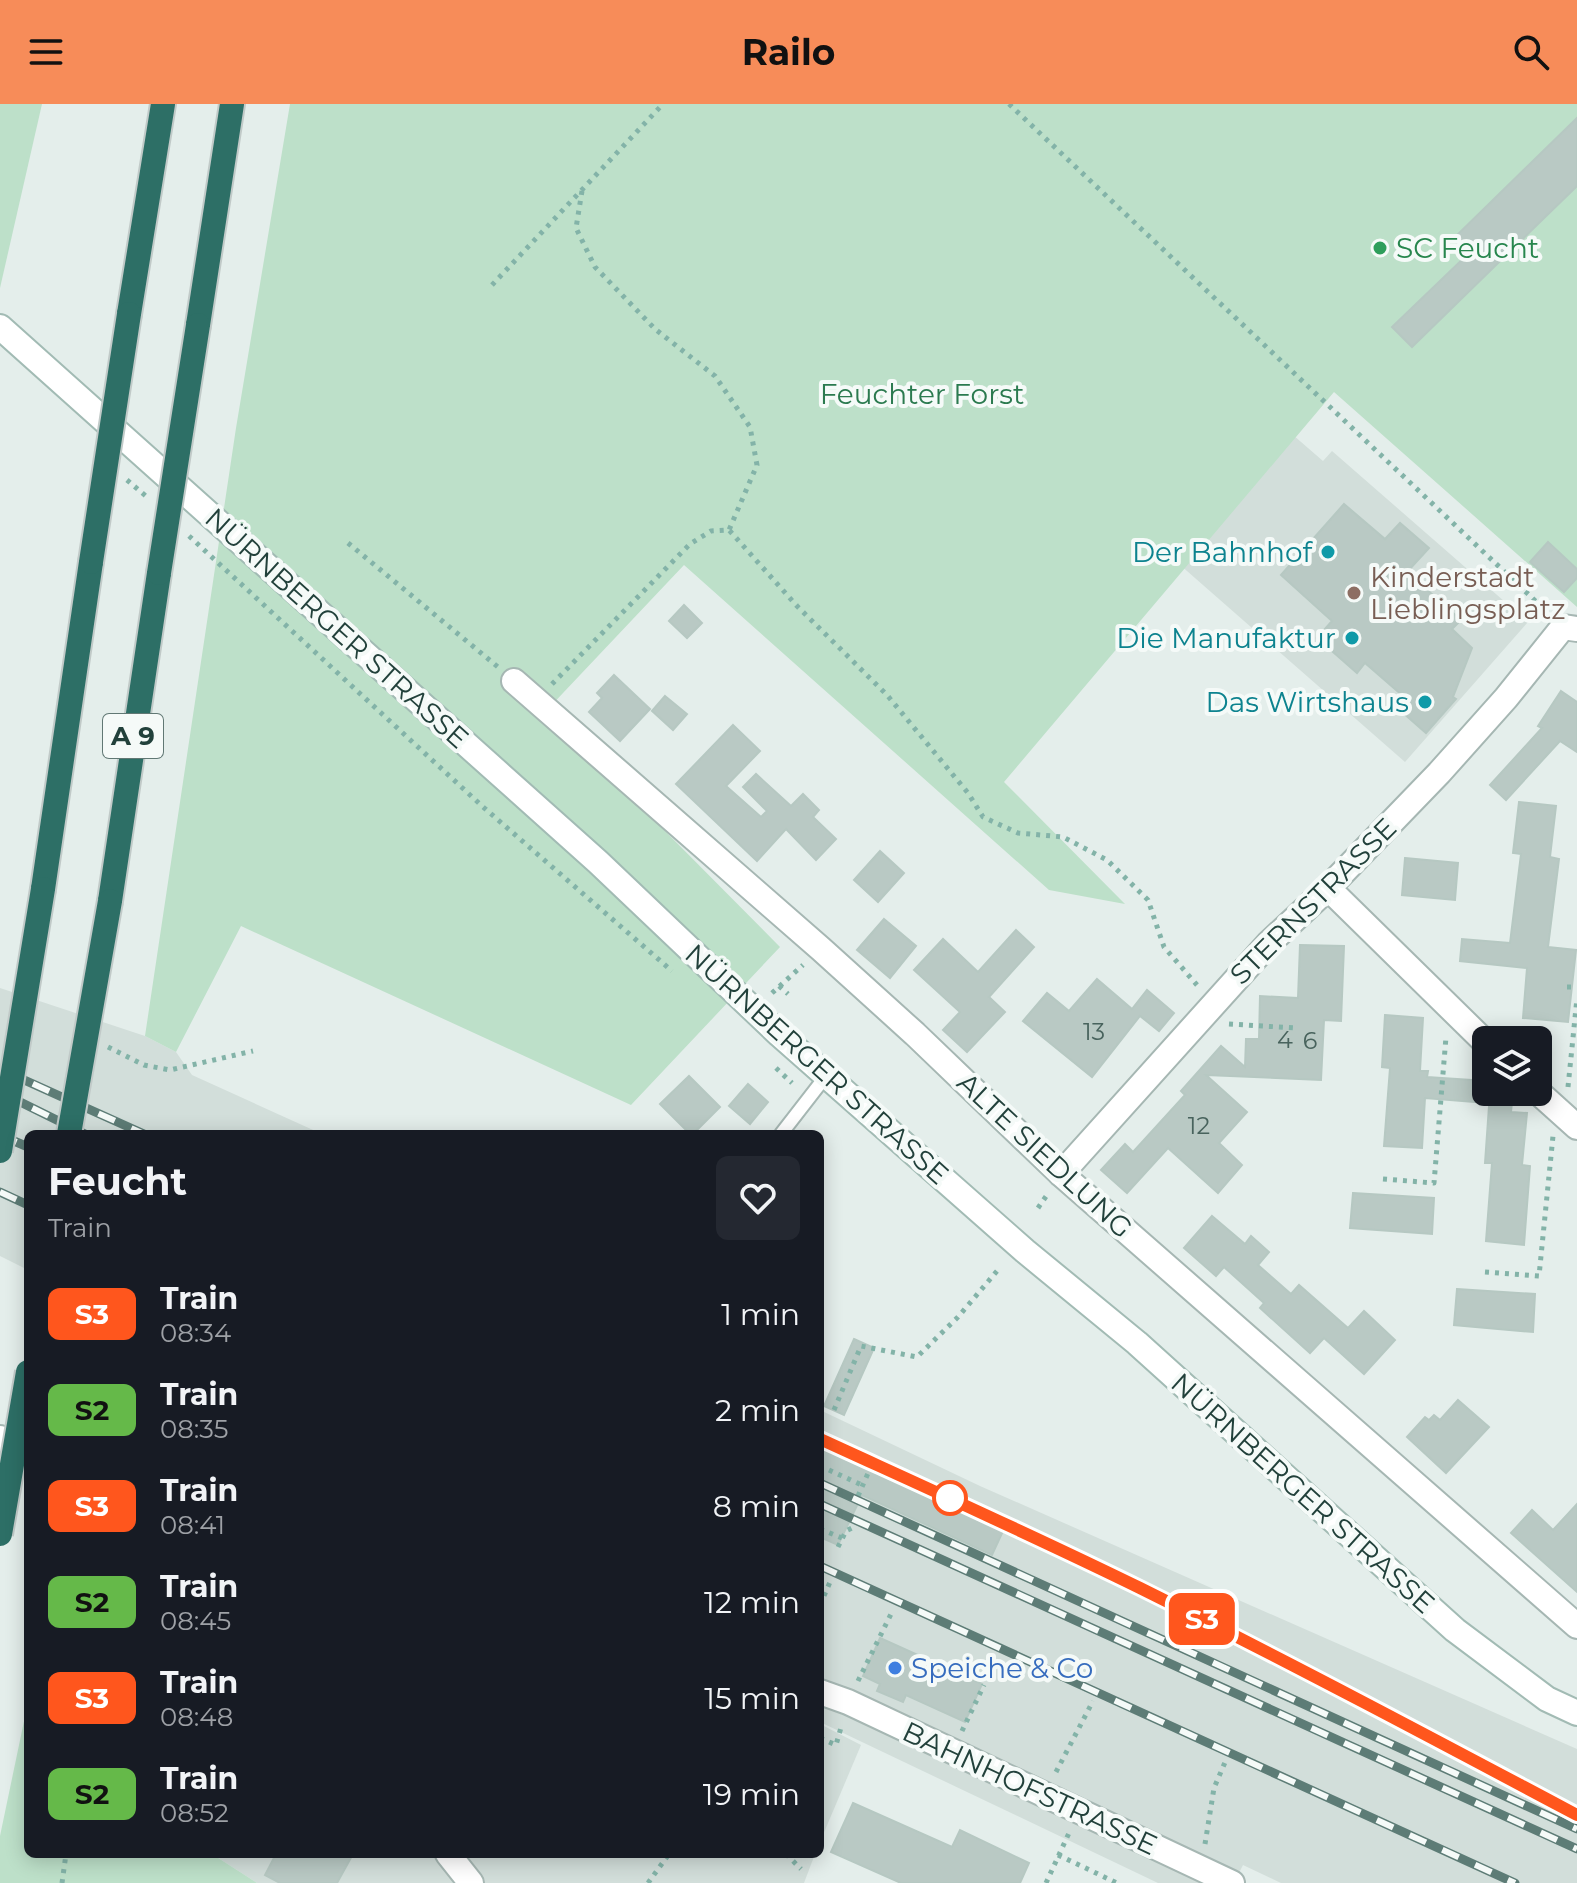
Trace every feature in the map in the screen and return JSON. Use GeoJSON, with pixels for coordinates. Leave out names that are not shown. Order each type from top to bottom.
{"type":"FeatureCollection","features":[{"type":"Feature","properties":{"kind":"highway","name":"A 9"},"geometry":{"type":"LineString","coordinates":[[0,1151],[163,104]]}},
{"type":"Feature","properties":{"kind":"highway","name":"A 9"},"geometry":{"type":"LineString","coordinates":[[70,1130],[110,901],[232,104]]}},
{"type":"Feature","properties":{"kind":"highway"},"geometry":{"type":"LineString","coordinates":[[0,1534],[24,1395]]}},
{"type":"Feature","properties":{"kind":"street","name":"NÜRNBERGER STRASSE"},"geometry":{"type":"LineString","coordinates":[[0,327],[598,862],[826,1076],[1025,1251],[1137,1343],[1455,1630],[1547,1699],[1577,1713]]}},
{"type":"Feature","properties":{"kind":"street","name":"STERNSTRASSE"},"geometry":{"type":"LineString","coordinates":[[1061,1174],[1268,944],[1328,888],[1439,773],[1570,628]]}},
{"type":"Feature","properties":{"kind":"street","name":"ALTE SIEDLUNG"},"geometry":{"type":"LineString","coordinates":[[514,681],[821,949],[1061,1174],[1577,1626]]}},
{"type":"Feature","properties":{"kind":"street"},"geometry":{"type":"LineString","coordinates":[[1328,888],[1472,1030]]}},
{"type":"Feature","properties":{"kind":"street"},"geometry":{"type":"LineString","coordinates":[[1552,1105],[1571,1122]]}},
{"type":"Feature","properties":{"kind":"street"},"geometry":{"type":"LineString","coordinates":[[0,1438],[24,1449]]}},
{"type":"Feature","properties":{"kind":"street","name":"BAHNHOFSTRASSE"},"geometry":{"type":"LineString","coordinates":[[829,1691],[1232,1883]]}},
{"type":"Feature","properties":{"kind":"street"},"geometry":{"type":"LineString","coordinates":[[451,1858],[471,1883]]}},
{"type":"Feature","properties":{"kind":"lane"},"geometry":{"type":"LineString","coordinates":[[784,1130],[826,1076]]}},
{"type":"Feature","properties":{"kind":"path"},"geometry":{"type":"LineString","coordinates":[[492,285],[663,104]]}},
{"type":"Feature","properties":{"kind":"path"},"geometry":{"type":"LineString","coordinates":[[1009,104],[1570,628]]}},
{"type":"Feature","properties":{"kind":"path"},"geometry":{"type":"LineString","coordinates":[[582,191],[576,228],[595,267],[655,329],[715,376],[750,427],[757,465],[729,530]]}},
{"type":"Feature","properties":{"kind":"path"},"geometry":{"type":"LineString","coordinates":[[119,472],[154,504]]}},
{"type":"Feature","properties":{"kind":"path"},"geometry":{"type":"LineString","coordinates":[[178,526],[482,806],[680,978]]}},
{"type":"Feature","properties":{"kind":"path"},"geometry":{"type":"LineString","coordinates":[[536,701],[690,544],[711,531],[729,530]]}},
{"type":"Feature","properties":{"kind":"path"},"geometry":{"type":"LineString","coordinates":[[729,530],[797,606],[887,695],[968,793],[983,817],[1018,833],[1063,837],[1107,860],[1148,900],[1164,947],[1208,1009],[1214,1023],[1296,1028]]}},
{"type":"Feature","properties":{"kind":"path"},"geometry":{"type":"LineString","coordinates":[[348,543],[514,681]]}},
{"type":"Feature","properties":{"kind":"path"},"geometry":{"type":"LineString","coordinates":[[754,1011],[821,949]]}},
{"type":"Feature","properties":{"kind":"path"},"geometry":{"type":"LineString","coordinates":[[779,986],[788,994]]}},
{"type":"Feature","properties":{"kind":"path"},"geometry":{"type":"LineString","coordinates":[[1567,987],[1577,987]]}},
{"type":"Feature","properties":{"kind":"path"},"geometry":{"type":"LineString","coordinates":[[1485,1272],[1539,1276],[1553,1127],[1571,1122],[1577,998]]}},
{"type":"Feature","properties":{"kind":"path"},"geometry":{"type":"LineString","coordinates":[[1383,1179],[1434,1183],[1449,1008]]}},
{"type":"Feature","properties":{"kind":"path"},"geometry":{"type":"LineString","coordinates":[[170,1070],[253,1051]]}},
{"type":"Feature","properties":{"kind":"path"},"geometry":{"type":"LineString","coordinates":[[834,1410],[861,1346],[917,1357],[958,1317],[997,1271]]}},
{"type":"Feature","properties":{"kind":"path"},"geometry":{"type":"LineString","coordinates":[[829,1470],[864,1486]]}},
{"type":"Feature","properties":{"kind":"path"},"geometry":{"type":"LineString","coordinates":[[858,1496],[869,1471]]}},
{"type":"Feature","properties":{"kind":"path"},"geometry":{"type":"LineString","coordinates":[[838,1547],[846,1531],[854,1527]]}},
{"type":"Feature","properties":{"kind":"path"},"geometry":{"type":"LineString","coordinates":[[824,1531],[842,1538]]}},
{"type":"Feature","properties":{"kind":"path"},"geometry":{"type":"LineString","coordinates":[[824,1590],[830,1582]]}},
{"type":"Feature","properties":{"kind":"path"},"geometry":{"type":"LineString","coordinates":[[824,1740],[836,1745],[829,1691],[893,1610]]}},
{"type":"Feature","properties":{"kind":"path"},"geometry":{"type":"LineString","coordinates":[[952,1752],[984,1685]]}},
{"type":"Feature","properties":{"kind":"path"},"geometry":{"type":"LineString","coordinates":[[1045,1794],[1093,1701]]}},
{"type":"Feature","properties":{"kind":"path"},"geometry":{"type":"LineString","coordinates":[[1201,1869],[1214,1788],[1226,1760]]}},
{"type":"Feature","properties":{"kind":"path"},"geometry":{"type":"LineString","coordinates":[[1046,1883],[1072,1828]]}},
{"type":"Feature","properties":{"kind":"path"},"geometry":{"type":"LineString","coordinates":[[1058,1855],[1117,1883]]}},
{"type":"Feature","properties":{"kind":"path"},"geometry":{"type":"LineString","coordinates":[[62,1883],[65,1858]]}},
{"type":"Feature","properties":{"kind":"path"},"geometry":{"type":"LineString","coordinates":[[648,1883],[666,1858]]}},
{"type":"Feature","properties":{"kind":"path"},"geometry":{"type":"LineString","coordinates":[[790,1858],[801,1869]]}},
{"type":"Feature","properties":{"kind":"shaded area","name":"Kinderstadt Lieblingsplatz"},"geometry":{"type":"Polygon","coordinates":[[[1293,435],[1323,461],[1332,451],[1528,622],[1405,762],[1179,564],[1293,435]]]}},
{"type":"Feature","properties":{"kind":"shaded area"},"geometry":{"type":"Polygon","coordinates":[[[0,988],[145,1036],[176,1052],[192,1075],[313,1130],[24,1130],[24,1268],[0,1256],[0,988]]]}},
{"type":"Feature","properties":{"kind":"shaded area"},"geometry":{"type":"Polygon","coordinates":[[[824,1412],[980,1486],[1577,1749],[1577,1883],[1281,1883],[1243,1865],[1234,1883],[1158,1883],[824,1724],[824,1412]]]}},
{"type":"Feature","properties":{"kind":"shaded area"},"geometry":{"type":"Polygon","coordinates":[[[824,1726],[861,1745],[824,1833],[824,1726]]]}},
{"type":"Feature","properties":{"kind":"shaded area"},"geometry":{"type":"Polygon","coordinates":[[[218,1858],[813,1858],[804,1883],[257,1883],[218,1858]]]}},
{"type":"Feature","properties":{"kind":"green space"},"geometry":{"type":"Polygon","coordinates":[[[0,104],[42,104],[0,288],[0,104]]]}},
{"type":"Feature","properties":{"kind":"green space","name":"Feuchter Forst"},"geometry":{"type":"Polygon","coordinates":[[[290,104],[1577,104],[1577,607],[1334,392],[1004,782],[1125,904],[1049,890],[684,565],[546,711],[780,947],[631,1105],[241,926],[176,1052],[145,1036],[236,428],[290,104]]]}},
{"type":"Feature","properties":{"kind":"green space"},"geometry":{"type":"Polygon","coordinates":[[[24,1721],[24,1858],[218,1858],[257,1883],[0,1883],[0,1836],[24,1721]]]}},
{"type":"Feature","properties":{"kind":"building"},"geometry":{"type":"Polygon","coordinates":[[[1577,118],[1577,186],[1412,347],[1392,327],[1468,254],[1453,239],[1577,118]]]}},
{"type":"Feature","properties":{"kind":"building"},"geometry":{"type":"Polygon","coordinates":[[[1344,504],[1385,539],[1400,523],[1429,548],[1407,572],[1461,620],[1452,629],[1472,648],[1453,697],[1456,699],[1426,733],[1394,705],[1403,696],[1365,663],[1357,673],[1317,638],[1332,621],[1281,575],[1344,504]]]}},
{"type":"Feature","properties":{"kind":"building"},"geometry":{"type":"Polygon","coordinates":[[[1548,542],[1577,569],[1577,578],[1564,592],[1530,562],[1548,542]]]}},
{"type":"Feature","properties":{"kind":"building"},"geometry":{"type":"Polygon","coordinates":[[[684,605],[702,623],[687,638],[669,621],[684,605]]]}},
{"type":"Feature","properties":{"kind":"building"},"geometry":{"type":"Polygon","coordinates":[[[614,675],[650,709],[620,741],[589,712],[602,698],[597,693],[614,675]]]}},
{"type":"Feature","properties":{"kind":"building"},"geometry":{"type":"Polygon","coordinates":[[[1561,691],[1577,702],[1577,752],[1560,741],[1506,800],[1490,785],[1542,728],[1538,726],[1561,691]]]}},
{"type":"Feature","properties":{"kind":"building"},"geometry":{"type":"Polygon","coordinates":[[[665,696],[687,714],[673,730],[652,711],[665,696]]]}},
{"type":"Feature","properties":{"kind":"building"},"geometry":{"type":"Polygon","coordinates":[[[733,725],[760,751],[726,786],[761,817],[767,811],[743,787],[756,774],[791,806],[803,794],[819,810],[813,817],[836,839],[816,860],[786,829],[757,861],[676,784],[733,725]]]}},
{"type":"Feature","properties":{"kind":"building"},"geometry":{"type":"Polygon","coordinates":[[[1519,802],[1556,806],[1550,857],[1559,859],[1548,947],[1576,950],[1568,1022],[1523,1018],[1527,968],[1460,961],[1462,939],[1510,943],[1521,854],[1513,853],[1519,802]]]}},
{"type":"Feature","properties":{"kind":"building"},"geometry":{"type":"Polygon","coordinates":[[[880,851],[904,873],[878,902],[854,880],[880,851]]]}},
{"type":"Feature","properties":{"kind":"building"},"geometry":{"type":"Polygon","coordinates":[[[1405,858],[1458,863],[1455,900],[1402,895],[1405,858]]]}},
{"type":"Feature","properties":{"kind":"building"},"geometry":{"type":"Polygon","coordinates":[[[884,919],[916,946],[890,978],[857,950],[884,919]]]}},
{"type":"Feature","properties":{"kind":"building"},"geometry":{"type":"Polygon","coordinates":[[[1016,930],[1034,947],[989,997],[1005,1012],[967,1052],[943,1030],[960,1012],[914,970],[943,939],[978,972],[1016,930]]]}},
{"type":"Feature","properties":{"kind":"building"},"geometry":{"type":"Polygon","coordinates":[[[1300,945],[1344,946],[1341,1021],[1324,1020],[1321,1080],[1206,1075],[1247,1112],[1219,1143],[1242,1165],[1218,1193],[1168,1148],[1127,1193],[1101,1170],[1125,1144],[1133,1152],[1185,1095],[1181,1091],[1221,1046],[1245,1067],[1246,1039],[1259,1039],[1260,996],[1298,998],[1300,945]]]}},
{"type":"Feature","properties":{"kind":"building"},"geometry":{"type":"Polygon","coordinates":[[[1097,979],[1132,1009],[1147,990],[1174,1013],[1159,1031],[1140,1016],[1092,1077],[1023,1021],[1047,993],[1069,1011],[1097,979]]]}},
{"type":"Feature","properties":{"kind":"building"},"geometry":{"type":"Polygon","coordinates":[[[1385,1015],[1423,1018],[1420,1071],[1428,1071],[1427,1077],[1472,1080],[1472,1102],[1425,1098],[1422,1148],[1384,1146],[1390,1068],[1382,1067],[1385,1015]]]}},
{"type":"Feature","properties":{"kind":"building"},"geometry":{"type":"Polygon","coordinates":[[[689,1076],[720,1107],[697,1130],[686,1130],[660,1104],[689,1076]]]}},
{"type":"Feature","properties":{"kind":"building"},"geometry":{"type":"Polygon","coordinates":[[[748,1084],[768,1102],[750,1124],[729,1106],[748,1084]]]}},
{"type":"Feature","properties":{"kind":"building"},"geometry":{"type":"Polygon","coordinates":[[[1489,1106],[1512,1106],[1511,1112],[1527,1113],[1522,1165],[1530,1166],[1524,1245],[1486,1241],[1492,1163],[1485,1163],[1489,1106]]]}},
{"type":"Feature","properties":{"kind":"building"},"geometry":{"type":"Polygon","coordinates":[[[1353,1193],[1434,1198],[1432,1234],[1350,1228],[1353,1193]]]}},
{"type":"Feature","properties":{"kind":"building"},"geometry":{"type":"Polygon","coordinates":[[[1212,1216],[1245,1244],[1251,1236],[1269,1252],[1258,1265],[1291,1294],[1299,1285],[1348,1328],[1364,1311],[1395,1340],[1364,1374],[1324,1338],[1310,1353],[1260,1308],[1264,1303],[1224,1267],[1216,1276],[1184,1248],[1212,1216]]]}},
{"type":"Feature","properties":{"kind":"building"},"geometry":{"type":"Polygon","coordinates":[[[1457,1289],[1535,1294],[1533,1332],[1454,1325],[1457,1289]]]}},
{"type":"Feature","properties":{"kind":"building"},"geometry":{"type":"Polygon","coordinates":[[[854,1339],[874,1348],[844,1415],[824,1406],[854,1339]]]}},
{"type":"Feature","properties":{"kind":"building"},"geometry":{"type":"Polygon","coordinates":[[[1458,1400],[1489,1427],[1446,1473],[1407,1437],[1425,1417],[1429,1420],[1434,1415],[1440,1420],[1458,1400]]]}},
{"type":"Feature","properties":{"kind":"building"},"geometry":{"type":"Polygon","coordinates":[[[824,1450],[1003,1531],[992,1555],[862,1495],[838,1545],[824,1539],[824,1450]]]}},
{"type":"Feature","properties":{"kind":"building"},"geometry":{"type":"Polygon","coordinates":[[[1577,1504],[1577,1592],[1511,1533],[1532,1510],[1553,1530],[1577,1504]]]}},
{"type":"Feature","properties":{"kind":"building"},"geometry":{"type":"Polygon","coordinates":[[[880,1638],[982,1684],[965,1722],[906,1695],[903,1702],[877,1691],[880,1684],[863,1676],[880,1638]]]}},
{"type":"Feature","properties":{"kind":"building"},"geometry":{"type":"Polygon","coordinates":[[[853,1803],[952,1847],[960,1830],[1029,1863],[1020,1883],[901,1883],[831,1852],[853,1803]]]}},
{"type":"Feature","properties":{"kind":"building"},"geometry":{"type":"Polygon","coordinates":[[[274,1858],[351,1858],[337,1883],[280,1883],[265,1875],[274,1858]]]}},
{"type":"Feature","properties":{"kind":"railway"},"geometry":{"type":"LineString","coordinates":[[0,1069],[135,1130]]}},
{"type":"Feature","properties":{"kind":"railway"},"geometry":{"type":"LineString","coordinates":[[0,1092],[77,1130]]}},
{"type":"Feature","properties":{"kind":"railway"},"geometry":{"type":"LineString","coordinates":[[0,1135],[24,1145]]}},
{"type":"Feature","properties":{"kind":"railway"},"geometry":{"type":"LineString","coordinates":[[0,1192],[24,1203]]}},
{"type":"Feature","properties":{"kind":"railway"},"geometry":{"type":"LineString","coordinates":[[824,1441],[1202,1620],[1577,1815]]}},
{"type":"Feature","properties":{"kind":"railway"},"geometry":{"type":"LineString","coordinates":[[824,1485],[1577,1829]]}},
{"type":"Feature","properties":{"kind":"railway"},"geometry":{"type":"LineString","coordinates":[[824,1506],[1577,1849]]}},
{"type":"Feature","properties":{"kind":"railway"},"geometry":{"type":"LineString","coordinates":[[824,1568],[1515,1883]]}},
{"type":"Feature","properties":{"kind":"train","name":"S3"},"geometry":{"type":"LineString","coordinates":[[824,1441],[1138,1587],[1577,1815]]}},
{"type":"Feature","properties":{"kind":"place","name":"SC Feucht"},"geometry":{"type":"Point","coordinates":[1380,248]}},
{"type":"Feature","properties":{"kind":"place","name":"Der Bahnhof"},"geometry":{"type":"Point","coordinates":[1328,552]}},
{"type":"Feature","properties":{"kind":"place","name":"Kinderstadt Lieblingsplatz"},"geometry":{"type":"Point","coordinates":[1354,593]}},
{"type":"Feature","properties":{"kind":"place","name":"Die Manufaktur"},"geometry":{"type":"Point","coordinates":[1352,638]}},
{"type":"Feature","properties":{"kind":"place","name":"Das Wirtshaus"},"geometry":{"type":"Point","coordinates":[1425,702]}},
{"type":"Feature","properties":{"kind":"place","name":"Speiche & Co"},"geometry":{"type":"Point","coordinates":[895,1668]}}]}
